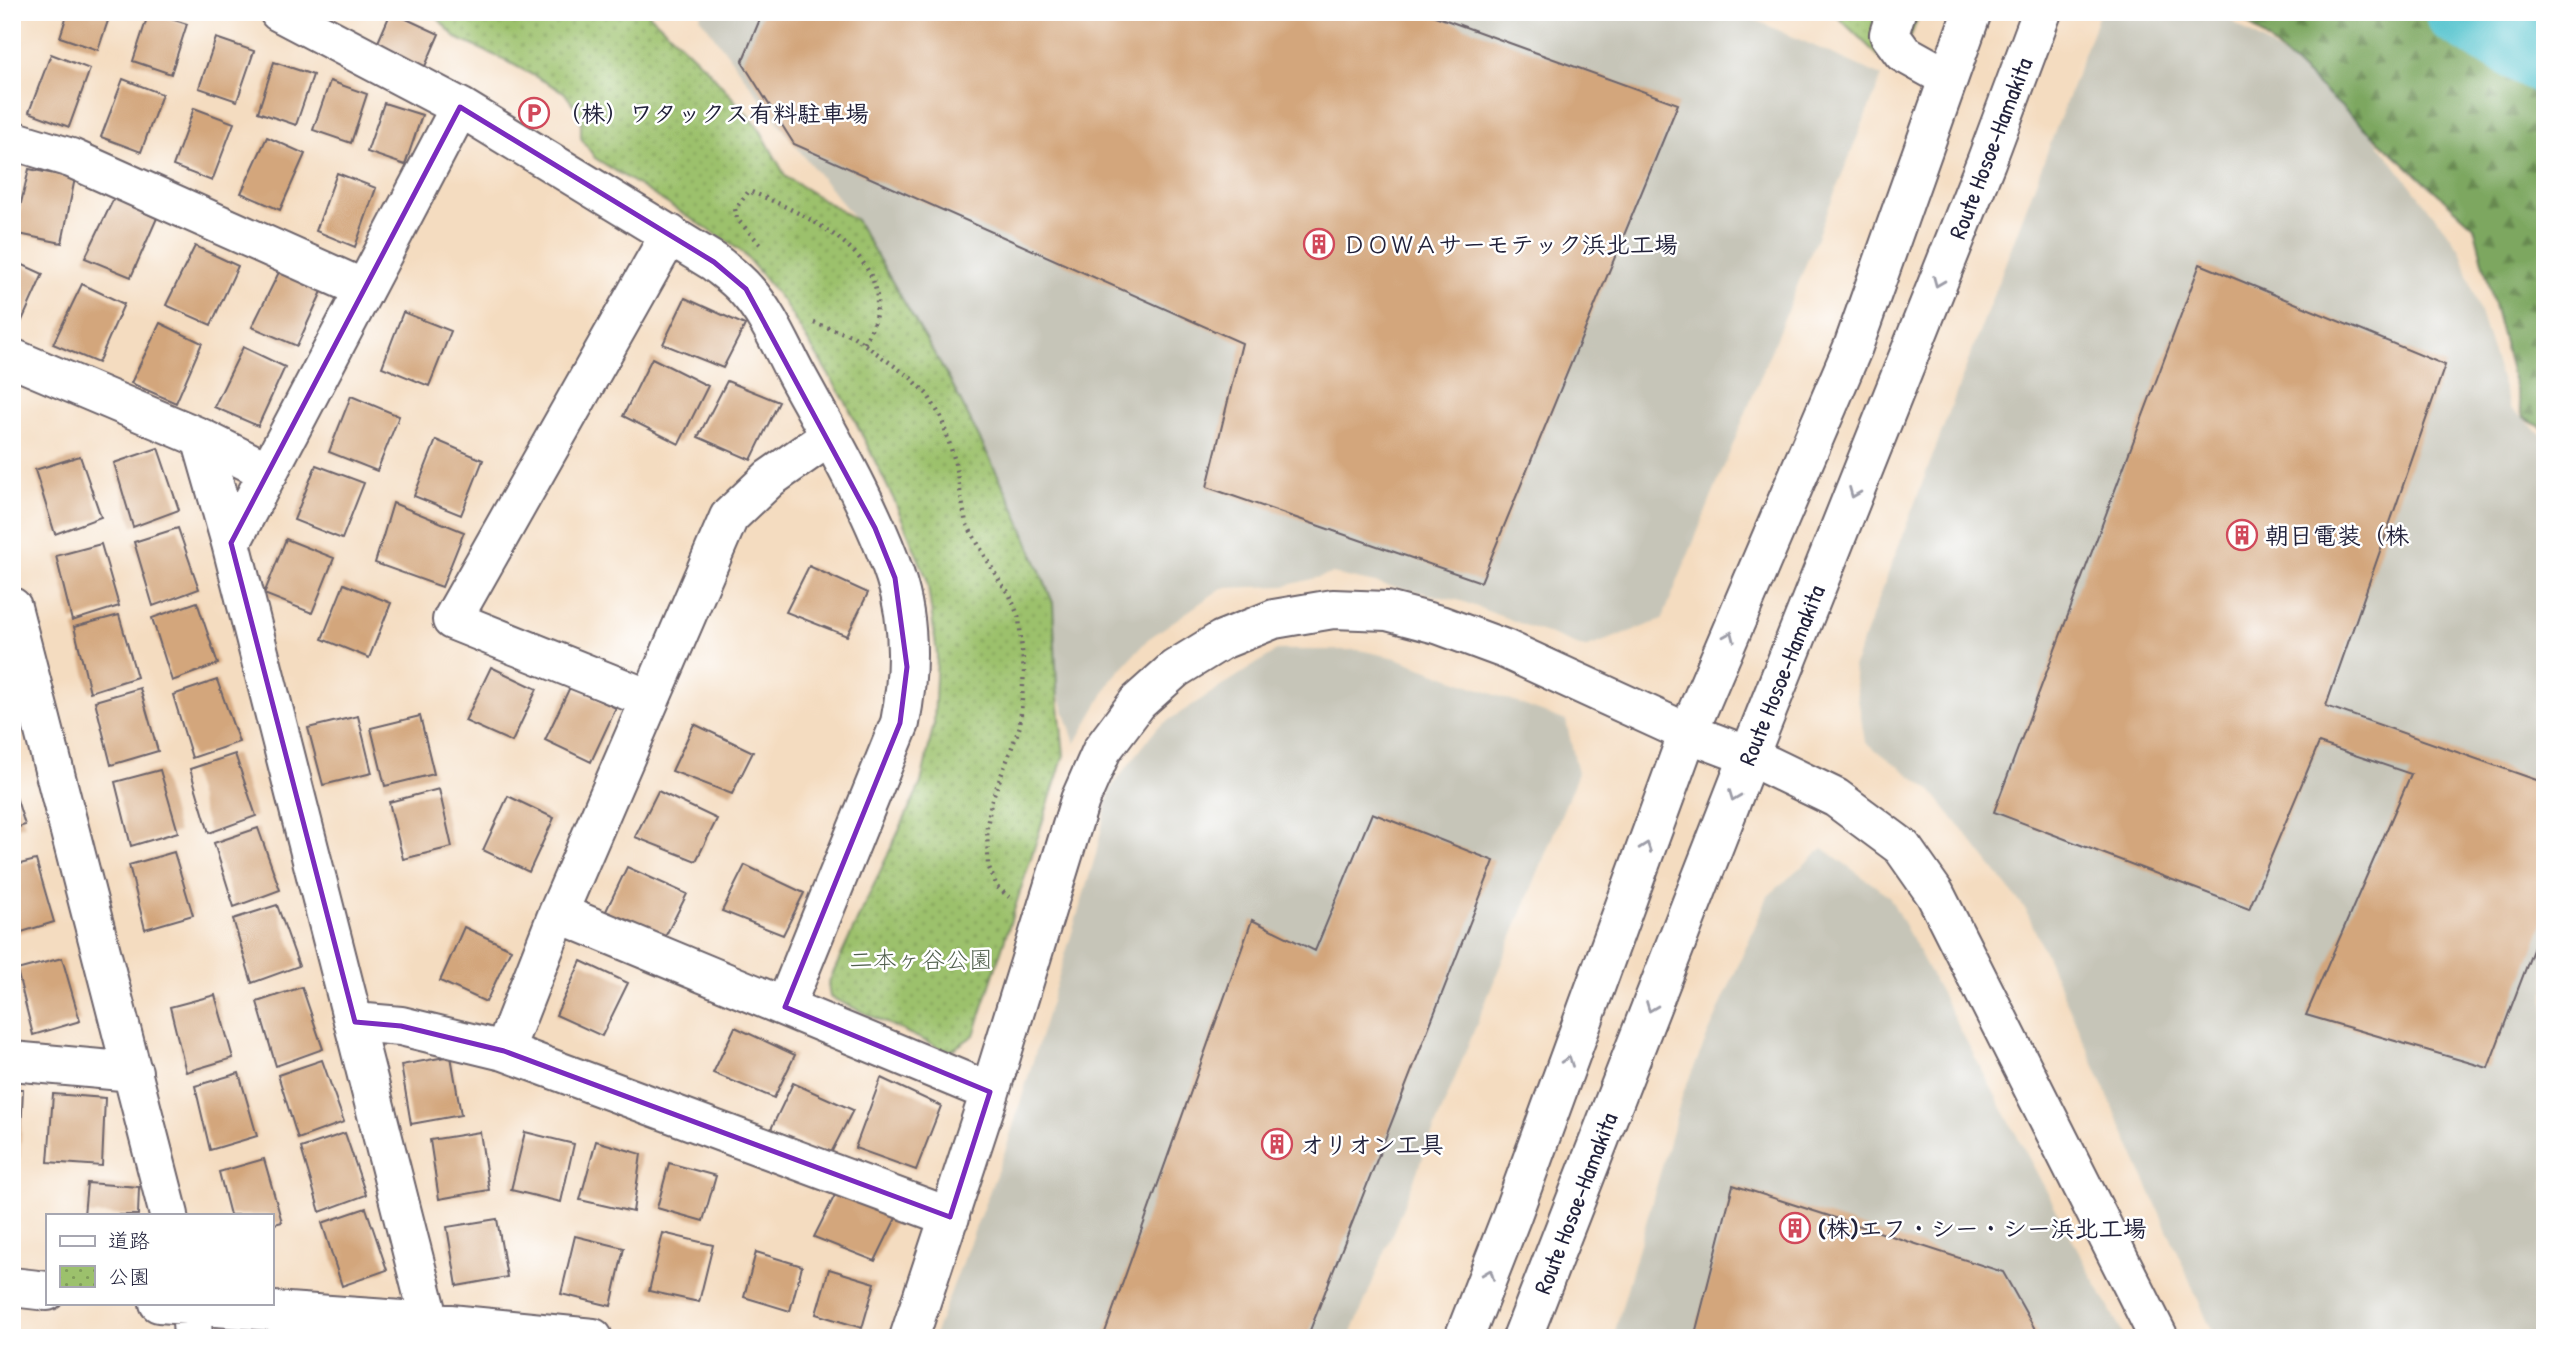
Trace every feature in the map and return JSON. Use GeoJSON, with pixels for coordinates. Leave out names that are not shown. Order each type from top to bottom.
{"type":"FeatureCollection","features":[{"type":"Feature","properties":{"kind":"street"},"geometry":{"type":"LineString","coordinates":[[279,12],[460,107],[714,262],[746,289],[762,312],[830,436],[875,528],[895,578],[906,640],[905,694],[900,723],[785,1007]]}},
{"type":"Feature","properties":{"kind":"street"},"geometry":{"type":"LineString","coordinates":[[1896,12],[1889,34],[1903,53],[1948,78]]}},
{"type":"Feature","properties":{"kind":"street"},"geometry":{"type":"LineString","coordinates":[[1464,1338],[1517,1202],[1688,733],[1853,347],[1972,12]]}},
{"type":"Feature","properties":{"kind":"street","name":"Route Hosoe-Hamakita"},"geometry":{"type":"LineString","coordinates":[[1522,1338],[1749,756],[1986,162],[2042,12]]}},
{"type":"Feature","properties":{"kind":"street"},"geometry":{"type":"LineString","coordinates":[[231,543],[460,107]]}},
{"type":"Feature","properties":{"kind":"street"},"geometry":{"type":"LineString","coordinates":[[12,140],[71,158],[364,289]]}},
{"type":"Feature","properties":{"kind":"street"},"geometry":{"type":"LineString","coordinates":[[649,699],[452,620],[670,234]]}},
{"type":"Feature","properties":{"kind":"street"},"geometry":{"type":"LineString","coordinates":[[12,358],[201,438],[269,472]]}},
{"type":"Feature","properties":{"kind":"street"},"geometry":{"type":"LineString","coordinates":[[505,1051],[558,913],[729,516],[770,478],[830,436]]}},
{"type":"Feature","properties":{"kind":"street"},"geometry":{"type":"LineString","coordinates":[[201,438],[231,543],[355,1023],[429,1322]]}},
{"type":"Feature","properties":{"kind":"street"},"geometry":{"type":"LineString","coordinates":[[12,607],[169,1214]]}},
{"type":"Feature","properties":{"kind":"street"},"geometry":{"type":"LineString","coordinates":[[909,1338],[990,1092],[1080,800],[1102,750],[1138,702],[1175,669],[1222,640],[1275,619],[1333,610],[1387,611],[1440,625],[1505,649],[1688,733],[1749,756],[1836,798],[1902,847],[1934,894],[2159,1338]]}},
{"type":"Feature","properties":{"kind":"street"},"geometry":{"type":"LineString","coordinates":[[558,913],[990,1092]]}},
{"type":"Feature","properties":{"kind":"street"},"geometry":{"type":"LineString","coordinates":[[355,1023],[401,1026],[505,1051],[950,1217]]}},
{"type":"Feature","properties":{"kind":"street"},"geometry":{"type":"LineString","coordinates":[[12,1061],[133,1072]]}},
{"type":"Feature","properties":{"kind":"street"},"geometry":{"type":"LineString","coordinates":[[12,1287],[46,1291]]}},
{"type":"Feature","properties":{"kind":"street"},"geometry":{"type":"LineString","coordinates":[[184,1312],[429,1322],[593,1338]]}},
{"type":"Feature","properties":{"kind":"path"},"geometry":{"type":"LineString","coordinates":[[765,249],[737,219],[735,209],[749,191],[796,211],[831,230],[864,263],[879,300],[877,317],[864,343]]}},
{"type":"Feature","properties":{"kind":"path"},"geometry":{"type":"LineString","coordinates":[[806,321],[853,336],[927,394],[941,417],[954,458],[966,523],[993,571],[1009,593],[1019,618],[1024,671],[1020,726],[991,802],[987,827],[988,865],[997,887],[1015,902]]}},
{"type":"Feature","properties":{"kind":"highlighted area"},"geometry":{"type":"Polygon","coordinates":[[[460,107],[714,262],[746,289],[875,528],[895,578],[907,667],[900,723],[785,1007],[990,1092],[950,1217],[504,1051],[401,1026],[355,1022],[231,543],[460,107]]]}},
{"type":"Feature","properties":{"kind":"shaded area"},"geometry":{"type":"Polygon","coordinates":[[[702,12],[1737,12],[1882,76],[1662,620],[1585,648],[1461,601],[1332,574],[1284,586],[1222,588],[1148,639],[1112,679],[1075,744],[1052,673],[1053,603],[1014,507],[952,384],[856,220],[794,144],[700,17],[702,12]]]}},
{"type":"Feature","properties":{"kind":"shaded area"},"geometry":{"type":"Polygon","coordinates":[[[2100,12],[2219,12],[2332,89],[2371,134],[2460,249],[2510,408],[2545,437],[2545,1338],[2215,1338],[2026,910],[1931,790],[1865,742],[1853,667],[2100,12]]]}},
{"type":"Feature","properties":{"kind":"shaded area"},"geometry":{"type":"Polygon","coordinates":[[[1278,650],[1359,650],[1396,658],[1566,721],[1578,773],[1350,1338],[933,1338],[1007,1146],[1096,854],[1110,789],[1158,727],[1278,650]]]}},
{"type":"Feature","properties":{"kind":"shaded area"},"geometry":{"type":"Polygon","coordinates":[[[1823,848],[1889,896],[2125,1338],[1613,1338],[1683,1093],[1768,896],[1823,848]]]}},
{"type":"Feature","properties":{"kind":"green space","name":"二本ヶ谷公園"},"geometry":{"type":"Polygon","coordinates":[[[432,12],[647,12],[707,69],[759,128],[786,177],[856,220],[952,384],[1014,507],[1053,603],[1064,755],[974,1035],[949,1052],[830,997],[828,984],[921,783],[934,723],[937,654],[927,579],[895,502],[847,404],[784,303],[743,253],[595,158],[581,138],[581,122],[577,110],[564,92],[505,60],[456,38],[432,12]]]}},
{"type":"Feature","properties":{"kind":"green space"},"geometry":{"type":"Polygon","coordinates":[[[1822,12],[1920,12],[1896,73],[1838,17],[1822,12]]]}},
{"type":"Feature","properties":{"kind":"green space"},"geometry":{"type":"Polygon","coordinates":[[[2236,12],[2545,12],[2545,429],[2523,418],[2474,226],[2236,12]]]}},
{"type":"Feature","properties":{"kind":"building"},"geometry":{"type":"Polygon","coordinates":[[[68,12],[111,12],[98,50],[60,37],[68,12]]]}},
{"type":"Feature","properties":{"kind":"building"},"geometry":{"type":"Polygon","coordinates":[[[149,12],[187,24],[171,74],[133,61],[149,12]]]}},
{"type":"Feature","properties":{"kind":"building"},"geometry":{"type":"Polygon","coordinates":[[[391,12],[439,34],[423,71],[375,49],[391,12]]]}},
{"type":"Feature","properties":{"kind":"building","name":"ＤＯＷＡサーモテック浜北工場"},"geometry":{"type":"Polygon","coordinates":[[[763,12],[1424,12],[1678,104],[1481,582],[1207,487],[1242,343],[794,144],[742,62],[763,12]]]}},
{"type":"Feature","properties":{"kind":"building"},"geometry":{"type":"Polygon","coordinates":[[[216,38],[254,51],[237,101],[199,88],[216,38]]]}},
{"type":"Feature","properties":{"kind":"building"},"geometry":{"type":"Polygon","coordinates":[[[51,54],[90,69],[69,127],[29,112],[51,54]]]}},
{"type":"Feature","properties":{"kind":"building"},"geometry":{"type":"Polygon","coordinates":[[[274,62],[313,75],[296,125],[258,112],[274,62]]]}},
{"type":"Feature","properties":{"kind":"building"},"geometry":{"type":"Polygon","coordinates":[[[123,79],[162,94],[141,152],[101,137],[123,79]]]}},
{"type":"Feature","properties":{"kind":"building"},"geometry":{"type":"Polygon","coordinates":[[[330,81],[367,94],[351,143],[313,130],[330,81]]]}},
{"type":"Feature","properties":{"kind":"building"},"geometry":{"type":"Polygon","coordinates":[[[384,103],[422,115],[405,165],[367,152],[384,103]]]}},
{"type":"Feature","properties":{"kind":"building"},"geometry":{"type":"Polygon","coordinates":[[[194,108],[234,123],[212,181],[173,166],[194,108]]]}},
{"type":"Feature","properties":{"kind":"building"},"geometry":{"type":"Polygon","coordinates":[[[267,137],[305,154],[280,210],[241,193],[267,137]]]}},
{"type":"Feature","properties":{"kind":"building"},"geometry":{"type":"Polygon","coordinates":[[[29,169],[75,178],[62,243],[14,233],[29,169]]]}},
{"type":"Feature","properties":{"kind":"building"},"geometry":{"type":"Polygon","coordinates":[[[337,173],[376,188],[355,247],[316,231],[337,173]]]}},
{"type":"Feature","properties":{"kind":"building"},"geometry":{"type":"Polygon","coordinates":[[[114,198],[157,218],[131,277],[85,258],[114,198]]]}},
{"type":"Feature","properties":{"kind":"building"},"geometry":{"type":"Polygon","coordinates":[[[195,246],[238,266],[211,325],[166,305],[195,246]]]}},
{"type":"Feature","properties":{"kind":"building"},"geometry":{"type":"Polygon","coordinates":[[[12,260],[43,274],[16,334],[12,332],[12,260]]]}},
{"type":"Feature","properties":{"kind":"building","name":"朝日電装（株"},"geometry":{"type":"Polygon","coordinates":[[[2200,264],[2445,365],[2326,706],[2545,783],[2545,918],[2488,1068],[2306,1015],[2411,774],[2319,743],[2249,909],[1994,812],[2200,264]]]}},
{"type":"Feature","properties":{"kind":"building"},"geometry":{"type":"Polygon","coordinates":[[[281,268],[324,287],[297,346],[252,327],[281,268]]]}},
{"type":"Feature","properties":{"kind":"building"},"geometry":{"type":"Polygon","coordinates":[[[82,284],[124,304],[98,363],[53,344],[82,284]]]}},
{"type":"Feature","properties":{"kind":"building"},"geometry":{"type":"Polygon","coordinates":[[[685,298],[745,325],[723,368],[663,344],[685,298]]]}},
{"type":"Feature","properties":{"kind":"building"},"geometry":{"type":"Polygon","coordinates":[[[403,312],[451,331],[429,386],[382,367],[403,312]]]}},
{"type":"Feature","properties":{"kind":"building"},"geometry":{"type":"Polygon","coordinates":[[[160,323],[202,343],[176,403],[131,383],[160,323]]]}},
{"type":"Feature","properties":{"kind":"building"},"geometry":{"type":"Polygon","coordinates":[[[243,347],[285,367],[258,426],[214,407],[243,347]]]}},
{"type":"Feature","properties":{"kind":"building"},"geometry":{"type":"Polygon","coordinates":[[[652,358],[708,386],[679,444],[623,416],[652,358]]]}},
{"type":"Feature","properties":{"kind":"building"},"geometry":{"type":"Polygon","coordinates":[[[727,381],[779,402],[751,460],[698,437],[727,381]]]}},
{"type":"Feature","properties":{"kind":"building"},"geometry":{"type":"Polygon","coordinates":[[[351,396],[399,416],[377,471],[329,452],[351,396]]]}},
{"type":"Feature","properties":{"kind":"building"},"geometry":{"type":"Polygon","coordinates":[[[436,440],[483,460],[461,515],[414,496],[436,440]]]}},
{"type":"Feature","properties":{"kind":"building"},"geometry":{"type":"Polygon","coordinates":[[[158,448],[179,510],[133,527],[114,463],[158,448]]]}},
{"type":"Feature","properties":{"kind":"building"},"geometry":{"type":"Polygon","coordinates":[[[80,456],[101,517],[55,534],[35,470],[80,456]]]}},
{"type":"Feature","properties":{"kind":"building"},"geometry":{"type":"Polygon","coordinates":[[[316,465],[364,483],[342,539],[294,520],[316,465]]]}},
{"type":"Feature","properties":{"kind":"building"},"geometry":{"type":"Polygon","coordinates":[[[393,503],[464,532],[442,587],[375,563],[393,503]]]}},
{"type":"Feature","properties":{"kind":"building"},"geometry":{"type":"Polygon","coordinates":[[[178,528],[199,589],[153,606],[134,542],[178,528]]]}},
{"type":"Feature","properties":{"kind":"building"},"geometry":{"type":"Polygon","coordinates":[[[286,539],[334,558],[312,613],[264,594],[286,539]]]}},
{"type":"Feature","properties":{"kind":"building"},"geometry":{"type":"Polygon","coordinates":[[[101,544],[119,606],[72,621],[56,556],[101,544]]]}},
{"type":"Feature","properties":{"kind":"building"},"geometry":{"type":"Polygon","coordinates":[[[809,566],[868,593],[847,636],[786,612],[809,566]]]}},
{"type":"Feature","properties":{"kind":"building"},"geometry":{"type":"Polygon","coordinates":[[[344,584],[391,603],[369,658],[322,639],[344,584]]]}},
{"type":"Feature","properties":{"kind":"building"},"geometry":{"type":"Polygon","coordinates":[[[197,602],[218,664],[172,681],[152,618],[197,602]]]}},
{"type":"Feature","properties":{"kind":"building"},"geometry":{"type":"Polygon","coordinates":[[[119,615],[137,677],[90,692],[74,627],[119,615]]]}},
{"type":"Feature","properties":{"kind":"building"},"geometry":{"type":"Polygon","coordinates":[[[491,667],[537,689],[512,742],[465,721],[491,667]]]}},
{"type":"Feature","properties":{"kind":"building"},"geometry":{"type":"Polygon","coordinates":[[[217,680],[239,742],[192,758],[173,695],[217,680]]]}},
{"type":"Feature","properties":{"kind":"building"},"geometry":{"type":"Polygon","coordinates":[[[570,687],[616,708],[591,762],[545,740],[570,687]]]}},
{"type":"Feature","properties":{"kind":"building"},"geometry":{"type":"Polygon","coordinates":[[[140,688],[158,751],[111,765],[95,701],[140,688]]]}},
{"type":"Feature","properties":{"kind":"building"},"geometry":{"type":"Polygon","coordinates":[[[358,716],[372,773],[323,785],[308,728],[358,716]]]}},
{"type":"Feature","properties":{"kind":"building"},"geometry":{"type":"Polygon","coordinates":[[[420,716],[434,774],[385,786],[371,728],[420,716]]]}},
{"type":"Feature","properties":{"kind":"building"},"geometry":{"type":"Polygon","coordinates":[[[694,724],[753,752],[732,794],[672,771],[694,724]]]}},
{"type":"Feature","properties":{"kind":"building"},"geometry":{"type":"Polygon","coordinates":[[[235,754],[256,816],[209,833],[190,769],[235,754]]]}},
{"type":"Feature","properties":{"kind":"building"},"geometry":{"type":"Polygon","coordinates":[[[160,770],[178,832],[131,846],[115,782],[160,770]]]}},
{"type":"Feature","properties":{"kind":"building"},"geometry":{"type":"Polygon","coordinates":[[[12,784],[25,825],[12,829],[12,784]]]}},
{"type":"Feature","properties":{"kind":"building"},"geometry":{"type":"Polygon","coordinates":[[[439,789],[452,847],[403,859],[389,802],[439,789]]]}},
{"type":"Feature","properties":{"kind":"building"},"geometry":{"type":"Polygon","coordinates":[[[658,791],[717,819],[696,861],[635,837],[658,791]]]}},
{"type":"Feature","properties":{"kind":"building"},"geometry":{"type":"Polygon","coordinates":[[[508,796],[554,818],[529,872],[483,850],[508,796]]]}},
{"type":"Feature","properties":{"kind":"building","name":"オリオン工具"},"geometry":{"type":"Polygon","coordinates":[[[1372,813],[1494,861],[1307,1338],[1103,1338],[1252,920],[1315,951],[1372,813]]]}},
{"type":"Feature","properties":{"kind":"building"},"geometry":{"type":"Polygon","coordinates":[[[258,828],[280,890],[234,907],[214,843],[258,828]]]}},
{"type":"Feature","properties":{"kind":"building"},"geometry":{"type":"Polygon","coordinates":[[[174,852],[193,915],[145,929],[129,865],[174,852]]]}},
{"type":"Feature","properties":{"kind":"building"},"geometry":{"type":"Polygon","coordinates":[[[36,860],[54,922],[12,935],[12,866],[36,860]]]}},
{"type":"Feature","properties":{"kind":"building"},"geometry":{"type":"Polygon","coordinates":[[[745,865],[804,893],[783,935],[722,911],[745,865]]]}},
{"type":"Feature","properties":{"kind":"building"},"geometry":{"type":"Polygon","coordinates":[[[627,867],[687,894],[665,937],[605,913],[627,867]]]}},
{"type":"Feature","properties":{"kind":"building"},"geometry":{"type":"Polygon","coordinates":[[[277,905],[299,966],[252,983],[233,919],[277,905]]]}},
{"type":"Feature","properties":{"kind":"building"},"geometry":{"type":"Polygon","coordinates":[[[464,927],[511,949],[486,1002],[440,981],[464,927]]]}},
{"type":"Feature","properties":{"kind":"building"},"geometry":{"type":"Polygon","coordinates":[[[62,958],[80,1021],[33,1035],[17,970],[62,958]]]}},
{"type":"Feature","properties":{"kind":"building"},"geometry":{"type":"Polygon","coordinates":[[[581,961],[628,983],[602,1036],[556,1015],[581,961]]]}},
{"type":"Feature","properties":{"kind":"building"},"geometry":{"type":"Polygon","coordinates":[[[302,987],[323,1049],[276,1066],[257,1002],[302,987]]]}},
{"type":"Feature","properties":{"kind":"building"},"geometry":{"type":"Polygon","coordinates":[[[215,995],[233,1058],[186,1072],[170,1007],[215,995]]]}},
{"type":"Feature","properties":{"kind":"building"},"geometry":{"type":"Polygon","coordinates":[[[735,1027],[795,1055],[774,1098],[713,1073],[735,1027]]]}},
{"type":"Feature","properties":{"kind":"building"},"geometry":{"type":"Polygon","coordinates":[[[451,1056],[461,1115],[411,1124],[401,1065],[451,1056]]]}},
{"type":"Feature","properties":{"kind":"building"},"geometry":{"type":"Polygon","coordinates":[[[322,1060],[344,1122],[298,1139],[278,1075],[322,1060]]]}},
{"type":"Feature","properties":{"kind":"building"},"geometry":{"type":"Polygon","coordinates":[[[239,1073],[257,1136],[210,1150],[195,1086],[239,1073]]]}},
{"type":"Feature","properties":{"kind":"building"},"geometry":{"type":"Polygon","coordinates":[[[881,1078],[941,1106],[916,1170],[855,1148],[881,1078]]]}},
{"type":"Feature","properties":{"kind":"building"},"geometry":{"type":"Polygon","coordinates":[[[793,1083],[853,1110],[831,1153],[771,1129],[793,1083]]]}},
{"type":"Feature","properties":{"kind":"building"},"geometry":{"type":"Polygon","coordinates":[[[12,1089],[23,1089],[20,1158],[12,1157],[12,1089]]]}},
{"type":"Feature","properties":{"kind":"building"},"geometry":{"type":"Polygon","coordinates":[[[53,1094],[105,1098],[102,1166],[48,1162],[53,1094]]]}},
{"type":"Feature","properties":{"kind":"building"},"geometry":{"type":"Polygon","coordinates":[[[480,1132],[489,1190],[439,1199],[430,1140],[480,1132]]]}},
{"type":"Feature","properties":{"kind":"building"},"geometry":{"type":"Polygon","coordinates":[[[525,1132],[574,1144],[561,1202],[511,1190],[525,1132]]]}},
{"type":"Feature","properties":{"kind":"building"},"geometry":{"type":"Polygon","coordinates":[[[345,1133],[366,1195],[320,1212],[301,1148],[345,1133]]]}},
{"type":"Feature","properties":{"kind":"building"},"geometry":{"type":"Polygon","coordinates":[[[596,1141],[641,1154],[633,1212],[580,1200],[596,1141]]]}},
{"type":"Feature","properties":{"kind":"building"},"geometry":{"type":"Polygon","coordinates":[[[264,1159],[282,1222],[273,1224],[273,1214],[230,1214],[219,1172],[264,1159]]]}},
{"type":"Feature","properties":{"kind":"building"},"geometry":{"type":"Polygon","coordinates":[[[669,1163],[716,1176],[703,1221],[657,1208],[669,1163]]]}},
{"type":"Feature","properties":{"kind":"building"},"geometry":{"type":"Polygon","coordinates":[[[87,1183],[139,1187],[138,1214],[84,1214],[87,1183]]]}},
{"type":"Feature","properties":{"kind":"building","name":"(株)エフ・シー・シー浜北工場"},"geometry":{"type":"Polygon","coordinates":[[[1733,1185],[2003,1272],[2040,1338],[1694,1338],[1733,1185]]]}},
{"type":"Feature","properties":{"kind":"building"},"geometry":{"type":"Polygon","coordinates":[[[837,1191],[896,1218],[875,1261],[814,1237],[837,1191]]]}},
{"type":"Feature","properties":{"kind":"building"},"geometry":{"type":"Polygon","coordinates":[[[366,1208],[387,1270],[342,1286],[322,1223],[366,1208]]]}},
{"type":"Feature","properties":{"kind":"building"},"geometry":{"type":"Polygon","coordinates":[[[497,1219],[507,1277],[457,1286],[447,1227],[497,1219]]]}},
{"type":"Feature","properties":{"kind":"building"},"geometry":{"type":"Polygon","coordinates":[[[663,1233],[713,1245],[699,1302],[649,1291],[663,1233]]]}},
{"type":"Feature","properties":{"kind":"building"},"geometry":{"type":"Polygon","coordinates":[[[575,1236],[624,1248],[611,1306],[561,1294],[575,1236]]]}},
{"type":"Feature","properties":{"kind":"building"},"geometry":{"type":"Polygon","coordinates":[[[756,1252],[802,1266],[790,1311],[744,1297],[756,1252]]]}},
{"type":"Feature","properties":{"kind":"building"},"geometry":{"type":"Polygon","coordinates":[[[829,1269],[875,1283],[862,1328],[816,1314],[829,1269]]]}},
{"type":"Feature","properties":{"kind":"waterway"},"geometry":{"type":"LineString","coordinates":[[2460,12],[2545,60]]}},
{"type":"Feature","properties":{"kind":"place","name":"（株）ワタックス有料駐車場"},"geometry":{"type":"Point","coordinates":[534,113]}},
{"type":"Feature","properties":{"kind":"place","name":"ＤＯＷＡサーモテック浜北工場"},"geometry":{"type":"Point","coordinates":[1319,244]}},
{"type":"Feature","properties":{"kind":"place","name":"朝日電装（株"},"geometry":{"type":"Point","coordinates":[2242,535]}},
{"type":"Feature","properties":{"kind":"place","name":"オリオン工具"},"geometry":{"type":"Point","coordinates":[1277,1144]}},
{"type":"Feature","properties":{"kind":"place","name":"(株)エフ・シー・シー浜北工場"},"geometry":{"type":"Point","coordinates":[1795,1228]}}]}
